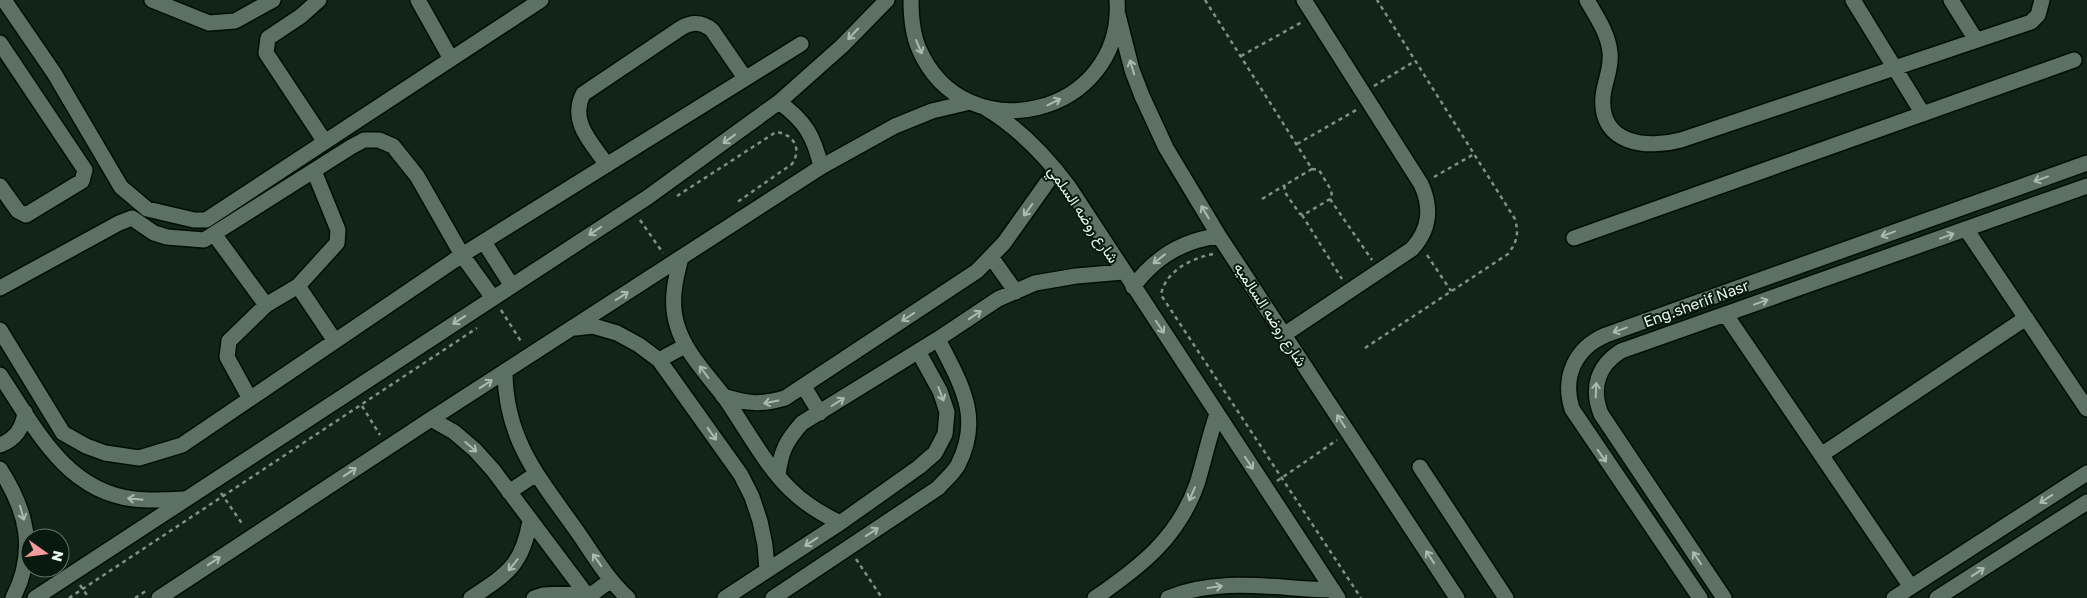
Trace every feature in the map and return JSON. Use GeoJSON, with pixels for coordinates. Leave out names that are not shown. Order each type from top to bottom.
{"type":"FeatureCollection","features":[{"type":"Feature","properties":{"kind":"street"},"geometry":{"type":"LineString","coordinates":[[4,0],[54,73],[121,187],[147,209],[194,220],[206,220],[325,142],[451,59],[519,6],[541,0]]}},
{"type":"Feature","properties":{"kind":"street"},"geometry":{"type":"LineString","coordinates":[[152,0],[209,23],[235,21],[273,0]]}},
{"type":"Feature","properties":{"kind":"street"},"geometry":{"type":"LineString","coordinates":[[319,0],[301,16],[268,38],[266,53],[325,142]]}},
{"type":"Feature","properties":{"kind":"street"},"geometry":{"type":"LineString","coordinates":[[418,0],[451,59]]}},
{"type":"Feature","properties":{"kind":"street"},"geometry":{"type":"LineString","coordinates":[[35,598],[493,298],[635,214],[779,102],[842,46],[887,0]]}},
{"type":"Feature","properties":{"kind":"street","name":"شارع روضه السلمي"},"geometry":{"type":"LineString","coordinates":[[911,0],[912,25],[923,56],[932,70],[949,88],[1000,116],[1020,133],[1056,170],[1133,287]]}},
{"type":"Feature","properties":{"kind":"street"},"geometry":{"type":"LineString","coordinates":[[1285,334],[1412,249],[1418,242],[1428,219],[1429,207],[1421,184],[1304,0]]}},
{"type":"Feature","properties":{"kind":"street"},"geometry":{"type":"LineString","coordinates":[[1587,0],[1602,27],[1610,52],[1610,71],[1603,96],[1604,113],[1607,121],[1619,136],[1637,144],[1657,145],[1682,140],[2031,22],[2038,15],[2042,0]]}},
{"type":"Feature","properties":{"kind":"street"},"geometry":{"type":"LineString","coordinates":[[1853,0],[1922,114]]}},
{"type":"Feature","properties":{"kind":"street"},"geometry":{"type":"LineString","coordinates":[[1952,0],[1976,40]]}},
{"type":"Feature","properties":{"kind":"street"},"geometry":{"type":"LineString","coordinates":[[158,598],[698,246],[821,168],[895,126],[932,111],[977,104],[1015,111],[1045,107],[1073,93],[1096,72],[1111,45],[1117,7]]}},
{"type":"Feature","properties":{"kind":"street","name":"شارع روضه السالميه"},"geometry":{"type":"LineString","coordinates":[[1117,7],[1132,70],[1153,122],[1220,236],[1457,598]]}},
{"type":"Feature","properties":{"kind":"street"},"geometry":{"type":"LineString","coordinates":[[607,165],[580,126],[577,113],[583,94],[682,28],[697,23],[712,30],[745,78]]}},
{"type":"Feature","properties":{"kind":"street"},"geometry":{"type":"LineString","coordinates":[[0,43],[85,170],[82,181],[26,215],[18,211],[0,186]]}},
{"type":"Feature","properties":{"kind":"street"},"geometry":{"type":"LineString","coordinates":[[0,330],[63,433],[86,446],[105,453],[139,458],[182,445],[462,255],[801,44]]}},
{"type":"Feature","properties":{"kind":"street"},"geometry":{"type":"LineString","coordinates":[[1574,238],[2074,60]]}},
{"type":"Feature","properties":{"kind":"street"},"geometry":{"type":"LineString","coordinates":[[779,102],[796,114],[808,130],[817,148],[821,168]]}},
{"type":"Feature","properties":{"kind":"street"},"geometry":{"type":"LineString","coordinates":[[0,288],[119,223],[132,218],[154,233],[167,237],[204,240],[364,140],[379,140],[393,146],[417,176],[462,255],[493,298]]}},
{"type":"Feature","properties":{"kind":"street","name":"Eng.sherif Nasr"},"geometry":{"type":"LineString","coordinates":[[1700,598],[1577,419],[1568,398],[1567,387],[1572,364],[1586,346],[1606,334],[2087,163]]}},
{"type":"Feature","properties":{"kind":"street"},"geometry":{"type":"LineString","coordinates":[[723,396],[744,403],[765,404],[786,398],[977,271],[1004,243],[1056,170]]}},
{"type":"Feature","properties":{"kind":"street"},"geometry":{"type":"LineString","coordinates":[[250,399],[227,357],[229,341],[266,305],[298,286],[336,243],[338,230],[314,171]]}},
{"type":"Feature","properties":{"kind":"street"},"geometry":{"type":"LineString","coordinates":[[1724,598],[1601,414],[1595,394],[1596,384],[1602,369],[1612,357],[1621,351],[2087,186]]}},
{"type":"Feature","properties":{"kind":"street"},"geometry":{"type":"LineString","coordinates":[[1966,229],[2087,409]]}},
{"type":"Feature","properties":{"kind":"street"},"geometry":{"type":"LineString","coordinates":[[214,234],[266,305]]}},
{"type":"Feature","properties":{"kind":"street"},"geometry":{"type":"LineString","coordinates":[[1220,236],[1191,242],[1170,251],[1152,264],[1133,287],[1335,594]]}},
{"type":"Feature","properties":{"kind":"street"},"geometry":{"type":"LineString","coordinates":[[484,242],[512,286]]}},
{"type":"Feature","properties":{"kind":"street"},"geometry":{"type":"LineString","coordinates":[[698,246],[682,258],[675,280],[673,302],[675,317],[685,346],[723,396],[778,475],[806,503],[840,523]]}},
{"type":"Feature","properties":{"kind":"street"},"geometry":{"type":"LineString","coordinates":[[1829,255],[1836,276]]}},
{"type":"Feature","properties":{"kind":"street"},"geometry":{"type":"LineString","coordinates":[[991,257],[1016,292]]}},
{"type":"Feature","properties":{"kind":"street"},"geometry":{"type":"LineString","coordinates":[[778,475],[780,456],[789,438],[802,422],[820,413],[998,300],[1035,283],[1076,276],[1123,272]]}},
{"type":"Feature","properties":{"kind":"street"},"geometry":{"type":"LineString","coordinates":[[298,286],[335,341]]}},
{"type":"Feature","properties":{"kind":"street"},"geometry":{"type":"LineString","coordinates":[[1726,315],[1911,587]]}},
{"type":"Feature","properties":{"kind":"street"},"geometry":{"type":"LineString","coordinates":[[1821,455],[2026,318]]}},
{"type":"Feature","properties":{"kind":"street"},"geometry":{"type":"LineString","coordinates":[[571,329],[593,326],[617,333],[640,345],[659,360],[741,475],[760,521],[765,545],[767,570]]}},
{"type":"Feature","properties":{"kind":"street"},"geometry":{"type":"LineString","coordinates":[[773,598],[938,488],[957,467],[968,439],[969,410],[960,382],[938,339]]}},
{"type":"Feature","properties":{"kind":"street"},"geometry":{"type":"LineString","coordinates":[[659,360],[685,346]]}},
{"type":"Feature","properties":{"kind":"street"},"geometry":{"type":"LineString","coordinates":[[725,598],[840,523],[935,453],[945,434],[947,412],[940,391],[918,351]]}},
{"type":"Feature","properties":{"kind":"street"},"geometry":{"type":"LineString","coordinates":[[506,371],[505,396],[522,450],[536,474],[611,580],[628,598]]}},
{"type":"Feature","properties":{"kind":"street"},"geometry":{"type":"LineString","coordinates":[[0,375],[64,467],[79,479],[96,489],[115,496],[134,499],[184,500]]}},
{"type":"Feature","properties":{"kind":"street"},"geometry":{"type":"LineString","coordinates":[[804,387],[820,413]]}},
{"type":"Feature","properties":{"kind":"street"},"geometry":{"type":"LineString","coordinates":[[0,445],[17,434],[25,412]]}},
{"type":"Feature","properties":{"kind":"street"},"geometry":{"type":"LineString","coordinates":[[1098,597],[1144,563],[1166,540],[1184,513],[1197,484],[1217,414]]}},
{"type":"Feature","properties":{"kind":"street"},"geometry":{"type":"LineString","coordinates":[[432,419],[454,432],[494,470],[587,596]]}},
{"type":"Feature","properties":{"kind":"street"},"geometry":{"type":"LineString","coordinates":[[1420,468],[1506,598]]}},
{"type":"Feature","properties":{"kind":"street"},"geometry":{"type":"LineString","coordinates":[[0,469],[14,491],[25,525],[27,543],[21,579],[13,598]]}},
{"type":"Feature","properties":{"kind":"street"},"geometry":{"type":"LineString","coordinates":[[1894,598],[2087,473]]}},
{"type":"Feature","properties":{"kind":"street"},"geometry":{"type":"LineString","coordinates":[[509,492],[536,474]]}},
{"type":"Feature","properties":{"kind":"street"},"geometry":{"type":"LineString","coordinates":[[1937,598],[2087,502]]}},
{"type":"Feature","properties":{"kind":"street"},"geometry":{"type":"LineString","coordinates":[[471,598],[503,577],[517,561],[526,542],[530,521]]}},
{"type":"Feature","properties":{"kind":"street"},"geometry":{"type":"LineString","coordinates":[[534,598],[543,595],[587,596],[611,580]]}},
{"type":"Feature","properties":{"kind":"street"},"geometry":{"type":"LineString","coordinates":[[177,598],[183,582]]}},
{"type":"Feature","properties":{"kind":"street"},"geometry":{"type":"LineString","coordinates":[[1168,598],[1201,589],[1231,585],[1262,585],[1335,594]]}},
{"type":"Feature","properties":{"kind":"path"},"geometry":{"type":"LineString","coordinates":[[1205,0],[1312,169]]}},
{"type":"Feature","properties":{"kind":"path"},"geometry":{"type":"LineString","coordinates":[[1365,348],[1508,254],[1516,243],[1518,231],[1515,219],[1377,0]]}},
{"type":"Feature","properties":{"kind":"path"},"geometry":{"type":"LineString","coordinates":[[1241,56],[1314,16]]}},
{"type":"Feature","properties":{"kind":"path"},"geometry":{"type":"LineString","coordinates":[[1296,144],[1366,98],[1415,61]]}},
{"type":"Feature","properties":{"kind":"path"},"geometry":{"type":"LineString","coordinates":[[672,199],[776,132],[788,135],[796,144],[797,154],[792,164]]}},
{"type":"Feature","properties":{"kind":"path"},"geometry":{"type":"LineString","coordinates":[[1421,184],[1474,154]]}},
{"type":"Feature","properties":{"kind":"path"},"geometry":{"type":"LineString","coordinates":[[1262,198],[1312,169],[1319,170],[1332,193],[1330,199],[1302,215]]}},
{"type":"Feature","properties":{"kind":"path"},"geometry":{"type":"LineString","coordinates":[[1285,185],[1284,191],[1298,213],[1302,215],[1350,290]]}},
{"type":"Feature","properties":{"kind":"path"},"geometry":{"type":"LineString","coordinates":[[1330,199],[1379,271]]}},
{"type":"Feature","properties":{"kind":"path"},"geometry":{"type":"LineString","coordinates":[[635,214],[648,215]]}},
{"type":"Feature","properties":{"kind":"path"},"geometry":{"type":"LineString","coordinates":[[635,214],[672,264]]}},
{"type":"Feature","properties":{"kind":"path"},"geometry":{"type":"LineString","coordinates":[[1418,242],[1451,291]]}},
{"type":"Feature","properties":{"kind":"path"},"geometry":{"type":"LineString","coordinates":[[1218,255],[1195,258],[1179,268],[1165,284],[1161,295],[1361,598]]}},
{"type":"Feature","properties":{"kind":"path"},"geometry":{"type":"LineString","coordinates":[[493,298],[530,355]]}},
{"type":"Feature","properties":{"kind":"path"},"geometry":{"type":"LineString","coordinates":[[69,598],[362,406],[477,328]]}},
{"type":"Feature","properties":{"kind":"path"},"geometry":{"type":"LineString","coordinates":[[352,390],[388,447]]}},
{"type":"Feature","properties":{"kind":"path"},"geometry":{"type":"LineString","coordinates":[[1266,489],[1348,432]]}},
{"type":"Feature","properties":{"kind":"path"},"geometry":{"type":"LineString","coordinates":[[213,481],[251,537]]}},
{"type":"Feature","properties":{"kind":"path"},"geometry":{"type":"LineString","coordinates":[[848,547],[882,598]]}}]}
